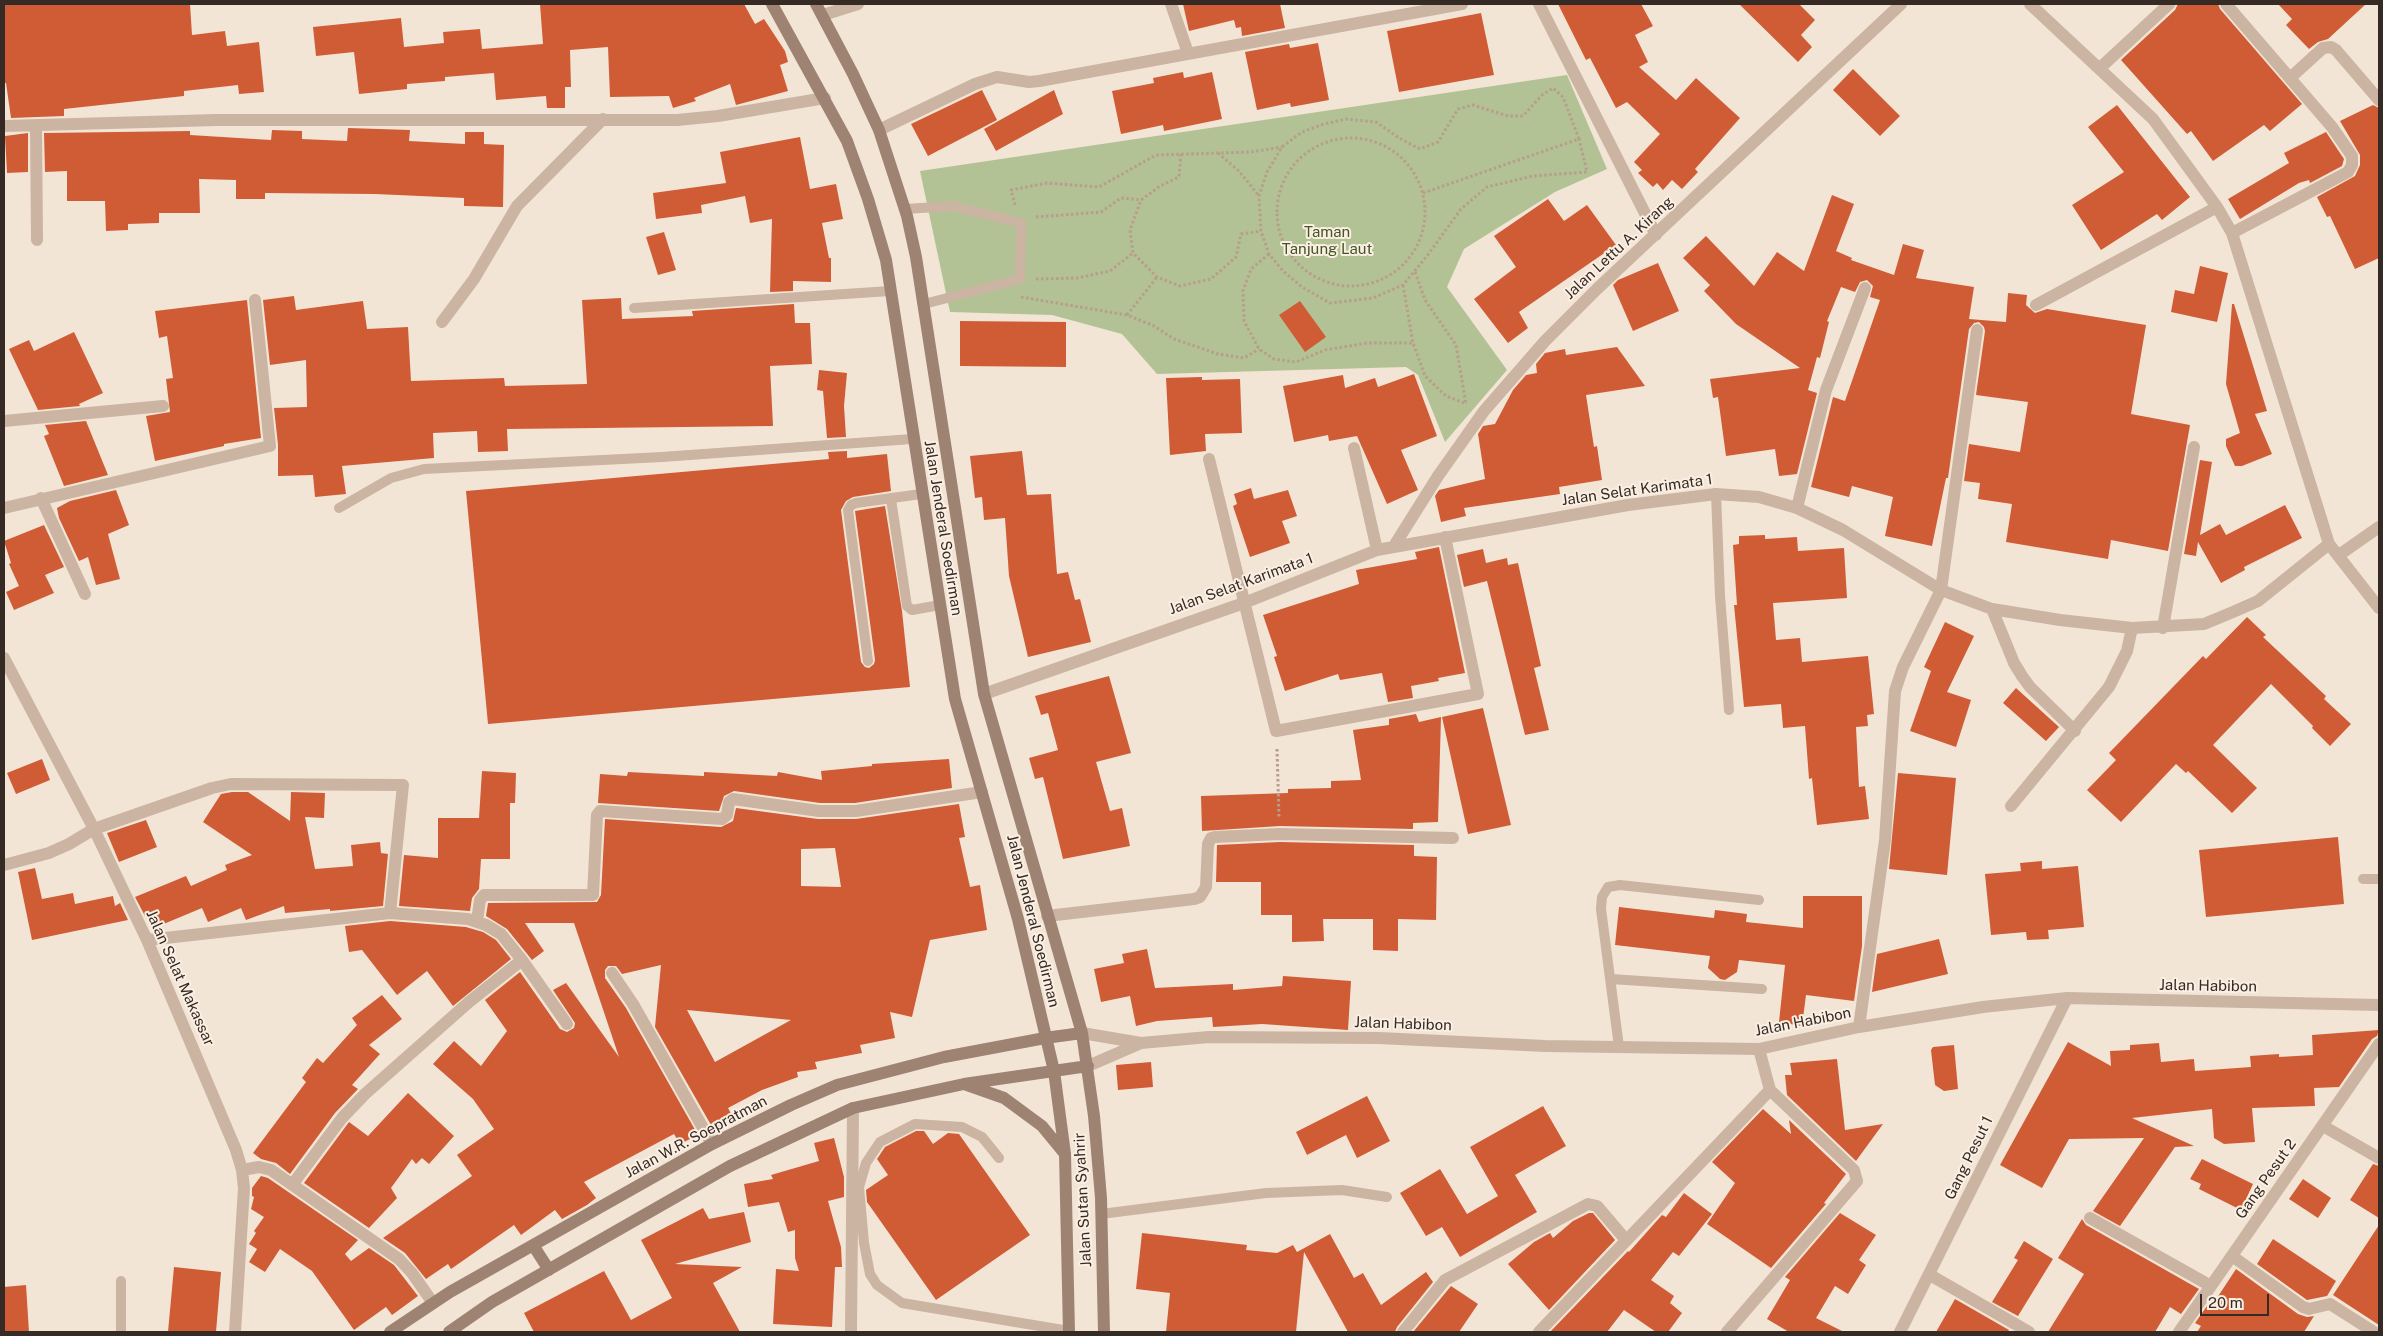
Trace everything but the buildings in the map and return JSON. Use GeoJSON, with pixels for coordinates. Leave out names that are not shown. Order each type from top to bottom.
{"type":"FeatureCollection","features":[{"type":"Feature","properties":{"kind":"street","name":"Jalan Jenderal Soedirman"},"geometry":{"type":"LineString","coordinates":[[772,4],[847,141],[868,199],[886,260],[912,439],[955,700],[1018,919],[1054,1071]]}},
{"type":"Feature","properties":{"kind":"street"},"geometry":{"type":"LineString","coordinates":[[819,9],[858,4]]}},
{"type":"Feature","properties":{"kind":"street"},"geometry":{"type":"LineString","coordinates":[[1171,4],[1188,54]]}},
{"type":"Feature","properties":{"kind":"street"},"geometry":{"type":"LineString","coordinates":[[879,130],[975,84],[997,77],[1029,82],[1039,81],[1462,4]]}},
{"type":"Feature","properties":{"kind":"street"},"geometry":{"type":"LineString","coordinates":[[1539,4],[1656,235]]}},
{"type":"Feature","properties":{"kind":"street","name":"Jalan Lettu A. Kirang"},"geometry":{"type":"LineString","coordinates":[[1394,546],[1438,476],[1484,410],[1545,341],[1597,289],[1901,4]]}},
{"type":"Feature","properties":{"kind":"street"},"geometry":{"type":"LineString","coordinates":[[2030,4],[2153,119],[2217,207],[2232,233],[2329,544],[2339,554],[2379,608]]}},
{"type":"Feature","properties":{"kind":"street"},"geometry":{"type":"LineString","coordinates":[[2100,68],[2169,4]]}},
{"type":"Feature","properties":{"kind":"street"},"geometry":{"type":"LineString","coordinates":[[2226,4],[2332,127],[2352,156],[2352,165],[2348,172],[2232,233]]}},
{"type":"Feature","properties":{"kind":"street","name":"Jalan Jenderal Soedirman"},"geometry":{"type":"LineString","coordinates":[[819,9],[853,74],[879,130],[905,209],[916,256],[924,304],[984,694],[1046,916],[1082,1033],[1088,1066]]}},
{"type":"Feature","properties":{"kind":"street"},"geometry":{"type":"LineString","coordinates":[[2290,78],[2323,48],[2331,47],[2336,50],[2379,100]]}},
{"type":"Feature","properties":{"kind":"street"},"geometry":{"type":"LineString","coordinates":[[4,126],[217,120],[698,118],[825,98]]}},
{"type":"Feature","properties":{"kind":"street"},"geometry":{"type":"LineString","coordinates":[[442,322],[474,279],[517,206],[603,119]]}},
{"type":"Feature","properties":{"kind":"street"},"geometry":{"type":"LineString","coordinates":[[36,125],[38,240]]}},
{"type":"Feature","properties":{"kind":"street"},"geometry":{"type":"LineString","coordinates":[[2036,305],[2217,207]]}},
{"type":"Feature","properties":{"kind":"street"},"geometry":{"type":"LineString","coordinates":[[1797,508],[1826,390],[1865,288]]}},
{"type":"Feature","properties":{"kind":"street"},"geometry":{"type":"LineString","coordinates":[[4,508],[270,446],[255,300]]}},
{"type":"Feature","properties":{"kind":"street"},"geometry":{"type":"LineString","coordinates":[[1859,1027],[1885,840],[1895,691],[1903,668],[1941,590],[1977,330]]}},
{"type":"Feature","properties":{"kind":"street"},"geometry":{"type":"LineString","coordinates":[[4,422],[163,406]]}},
{"type":"Feature","properties":{"kind":"street"},"geometry":{"type":"LineString","coordinates":[[2163,628],[2194,447]]}},
{"type":"Feature","properties":{"kind":"street"},"geometry":{"type":"LineString","coordinates":[[1354,448],[1377,550]]}},
{"type":"Feature","properties":{"kind":"street"},"geometry":{"type":"LineString","coordinates":[[1209,459],[1276,730],[1478,694],[1445,537]]}},
{"type":"Feature","properties":{"kind":"street","name":"Jalan Selat Karimata 1"},"geometry":{"type":"LineString","coordinates":[[984,694],[1244,603],[1377,550],[1628,505],[1716,494],[1759,497],[1797,508],[1843,530],[1941,590],[1992,609],[2060,620],[2132,628],[2163,628],[2204,624],[2258,601],[2329,544]]}},
{"type":"Feature","properties":{"kind":"street"},"geometry":{"type":"LineString","coordinates":[[42,498],[85,594]]}},
{"type":"Feature","properties":{"kind":"street"},"geometry":{"type":"LineString","coordinates":[[2339,554],[2379,527]]}},
{"type":"Feature","properties":{"kind":"street"},"geometry":{"type":"LineString","coordinates":[[1992,609],[2014,664],[2022,676],[2030,687],[2075,731]]}},
{"type":"Feature","properties":{"kind":"street"},"geometry":{"type":"LineString","coordinates":[[2011,806],[2075,731],[2113,681],[2127,651],[2132,628]]}},
{"type":"Feature","properties":{"kind":"street","name":"Jalan Selat Makassar"},"geometry":{"type":"LineString","coordinates":[[5,666],[94,829],[147,940],[236,1150],[242,1170],[244,1188],[235,1332]]}},
{"type":"Feature","properties":{"kind":"street"},"geometry":{"type":"LineString","coordinates":[[4,865],[49,853],[94,829],[212,788],[231,784],[403,785],[390,913]]}},
{"type":"Feature","properties":{"kind":"street"},"geometry":{"type":"LineString","coordinates":[[477,921],[480,900],[484,894],[593,895],[597,815],[600,811],[722,819],[727,815],[729,802],[733,799],[819,811],[856,812],[982,792]]}},
{"type":"Feature","properties":{"kind":"street"},"geometry":{"type":"LineString","coordinates":[[1046,916],[1194,900],[1200,897],[1206,886],[1208,844],[1211,838],[1280,834],[1453,838]]}},
{"type":"Feature","properties":{"kind":"street"},"geometry":{"type":"LineString","coordinates":[[147,940],[390,913],[477,921],[501,934],[522,960],[567,1024]]}},
{"type":"Feature","properties":{"kind":"street"},"geometry":{"type":"LineString","coordinates":[[292,1185],[342,1118],[365,1094],[469,1002],[522,960]]}},
{"type":"Feature","properties":{"kind":"street"},"geometry":{"type":"LineString","coordinates":[[612,973],[633,1004],[712,1144]]}},
{"type":"Feature","properties":{"kind":"street","name":"Jalan Habibon"},"geometry":{"type":"LineString","coordinates":[[1082,1033],[1141,1043],[1209,1037],[1379,1038],[1545,1046],[1759,1048],[1859,1027],[1983,1007],[2067,998],[2379,1006]]}},
{"type":"Feature","properties":{"kind":"street","name":"Gang Pesut 1"},"geometry":{"type":"LineString","coordinates":[[1900,1332],[2067,998]]}},
{"type":"Feature","properties":{"kind":"street","name":"Jalan W.R. Soepratman"},"geometry":{"type":"LineString","coordinates":[[390,1332],[433,1303],[712,1144],[837,1085],[944,1057],[1082,1033]]}},
{"type":"Feature","properties":{"kind":"street","name":"Jalan Habibon"},"geometry":{"type":"LineString","coordinates":[[1088,1066],[1141,1043]]}},
{"type":"Feature","properties":{"kind":"street","name":"Gang Pesut 2"},"geometry":{"type":"LineString","coordinates":[[2179,1332],[2379,1044]]}},
{"type":"Feature","properties":{"kind":"street"},"geometry":{"type":"LineString","coordinates":[[1727,1332],[1857,1181],[1854,1170],[1770,1090],[1759,1048]]}},
{"type":"Feature","properties":{"kind":"street"},"geometry":{"type":"LineString","coordinates":[[450,1332],[492,1302],[730,1166],[853,1108],[964,1084],[1088,1066]]}},
{"type":"Feature","properties":{"kind":"street","name":"Jalan Sutan Syahrir"},"geometry":{"type":"LineString","coordinates":[[1088,1066],[1102,1214],[1104,1332]]}},
{"type":"Feature","properties":{"kind":"street","name":"Jalan Sutan Syahrir"},"geometry":{"type":"LineString","coordinates":[[1054,1071],[1065,1154],[1069,1332]]}},
{"type":"Feature","properties":{"kind":"street"},"geometry":{"type":"LineString","coordinates":[[964,1084],[1004,1098],[1042,1126],[1065,1154]]}},
{"type":"Feature","properties":{"kind":"street"},"geometry":{"type":"LineString","coordinates":[[1539,1332],[1770,1090]]}},
{"type":"Feature","properties":{"kind":"street"},"geometry":{"type":"LineString","coordinates":[[851,1332],[853,1108]]}},
{"type":"Feature","properties":{"kind":"street"},"geometry":{"type":"LineString","coordinates":[[2322,1126],[2379,1158]]}},
{"type":"Feature","properties":{"kind":"street"},"geometry":{"type":"LineString","coordinates":[[242,1170],[265,1168],[399,1259],[412,1273],[433,1303]]}},
{"type":"Feature","properties":{"kind":"street"},"geometry":{"type":"LineString","coordinates":[[1403,1332],[1445,1280],[1588,1204],[1597,1206],[1626,1240]]}},
{"type":"Feature","properties":{"kind":"street"},"geometry":{"type":"LineString","coordinates":[[2090,1218],[2211,1286]]}},
{"type":"Feature","properties":{"kind":"street"},"geometry":{"type":"LineString","coordinates":[[533,1245],[549,1270]]}},
{"type":"Feature","properties":{"kind":"street"},"geometry":{"type":"LineString","coordinates":[[2232,1256],[2303,1307],[2309,1309],[2330,1304],[2374,1332]]}},
{"type":"Feature","properties":{"kind":"street"},"geometry":{"type":"LineString","coordinates":[[1930,1275],[2029,1332]]}},
{"type":"Feature","properties":{"kind":"lane"},"geometry":{"type":"LineString","coordinates":[[905,209],[953,206],[1021,223],[1020,279],[924,304]]}},
{"type":"Feature","properties":{"kind":"lane"},"geometry":{"type":"LineString","coordinates":[[634,308],[890,291]]}},
{"type":"Feature","properties":{"kind":"lane"},"geometry":{"type":"LineString","coordinates":[[340,508],[391,478],[424,470],[662,457],[912,439]]}},
{"type":"Feature","properties":{"kind":"lane"},"geometry":{"type":"LineString","coordinates":[[868,661],[848,510],[851,505],[856,503],[921,494]]}},
{"type":"Feature","properties":{"kind":"lane"},"geometry":{"type":"LineString","coordinates":[[1716,494],[1720,596],[1729,710]]}},
{"type":"Feature","properties":{"kind":"lane"},"geometry":{"type":"LineString","coordinates":[[891,499],[907,606],[912,610],[940,605]]}},
{"type":"Feature","properties":{"kind":"lane"},"geometry":{"type":"LineString","coordinates":[[2363,879],[2379,879]]}},
{"type":"Feature","properties":{"kind":"lane"},"geometry":{"type":"LineString","coordinates":[[1619,1047],[1601,909],[1602,897],[1608,888],[1620,885],[1759,900]]}},
{"type":"Feature","properties":{"kind":"lane"},"geometry":{"type":"LineString","coordinates":[[1610,979],[1762,989]]}},
{"type":"Feature","properties":{"kind":"lane"},"geometry":{"type":"LineString","coordinates":[[999,1158],[982,1137],[962,1127],[915,1124],[880,1142],[866,1163],[860,1187],[864,1243],[870,1274],[877,1285],[902,1303],[1069,1332]]}},
{"type":"Feature","properties":{"kind":"lane"},"geometry":{"type":"LineString","coordinates":[[1102,1214],[1266,1193],[1342,1190],[1387,1197]]}},
{"type":"Feature","properties":{"kind":"lane"},"geometry":{"type":"LineString","coordinates":[[121,1281],[121,1332]]}},
{"type":"Feature","properties":{"kind":"path"},"geometry":{"type":"LineString","coordinates":[[1553,88],[1563,97],[1579,139],[1587,172],[1533,176],[1487,187],[1461,209],[1404,285],[1373,298],[1330,303],[1302,287],[1290,277],[1270,254],[1261,231],[1259,196],[1267,172],[1282,147],[1302,132],[1346,119],[1376,122],[1399,138],[1420,149],[1438,142],[1458,109],[1473,105],[1508,116],[1523,116],[1542,95],[1553,88]]}},
{"type":"Feature","properties":{"kind":"path"},"geometry":{"type":"LineString","coordinates":[[1360,139],[1388,148],[1410,167],[1423,193],[1425,222],[1416,250],[1396,271],[1370,284],[1341,286],[1314,276],[1292,257],[1279,231],[1277,202],[1286,175],[1305,153],[1331,140],[1360,139]]}},
{"type":"Feature","properties":{"kind":"path"},"geometry":{"type":"LineString","coordinates":[[1423,193],[1579,139]]}},
{"type":"Feature","properties":{"kind":"path"},"geometry":{"type":"LineString","coordinates":[[1141,200],[1121,198],[1101,212],[1070,216],[1037,217],[1021,223],[1011,190],[1047,184],[1099,187],[1156,155],[1218,153],[1282,147]]}},
{"type":"Feature","properties":{"kind":"path"},"geometry":{"type":"LineString","coordinates":[[1218,153],[1239,171],[1259,196]]}},
{"type":"Feature","properties":{"kind":"path"},"geometry":{"type":"LineString","coordinates":[[1181,154],[1180,177],[1160,186],[1141,200],[1130,230],[1133,253],[1157,277],[1180,286],[1211,280],[1236,257],[1241,234],[1261,231]]}},
{"type":"Feature","properties":{"kind":"path"},"geometry":{"type":"LineString","coordinates":[[1133,253],[1110,271],[1077,278],[1020,279],[1020,297],[1127,315],[1154,326],[1174,339],[1218,354],[1244,358],[1259,349]]}},
{"type":"Feature","properties":{"kind":"path"},"geometry":{"type":"LineString","coordinates":[[1270,254],[1251,269],[1243,291],[1244,321],[1259,349],[1274,360],[1296,362],[1325,350],[1367,343],[1413,343]]}},
{"type":"Feature","properties":{"kind":"path"},"geometry":{"type":"LineString","coordinates":[[1404,285],[1413,343],[1425,376],[1446,396],[1466,404],[1456,345],[1425,300],[1414,272]]}},
{"type":"Feature","properties":{"kind":"path"},"geometry":{"type":"LineString","coordinates":[[1127,315],[1157,277]]}},
{"type":"Feature","properties":{"kind":"path"},"geometry":{"type":"LineString","coordinates":[[1276,730],[1280,834]]}},
{"type":"Feature","properties":{"kind":"green space","name":"Taman Tanjung Laut"},"geometry":{"type":"Polygon","coordinates":[[[1567,75],[1607,169],[1555,192],[1464,249],[1447,287],[1507,370],[1445,442],[1418,375],[1406,367],[1157,374],[1122,334],[1052,315],[950,312],[920,171],[1567,75]]]}}]}
